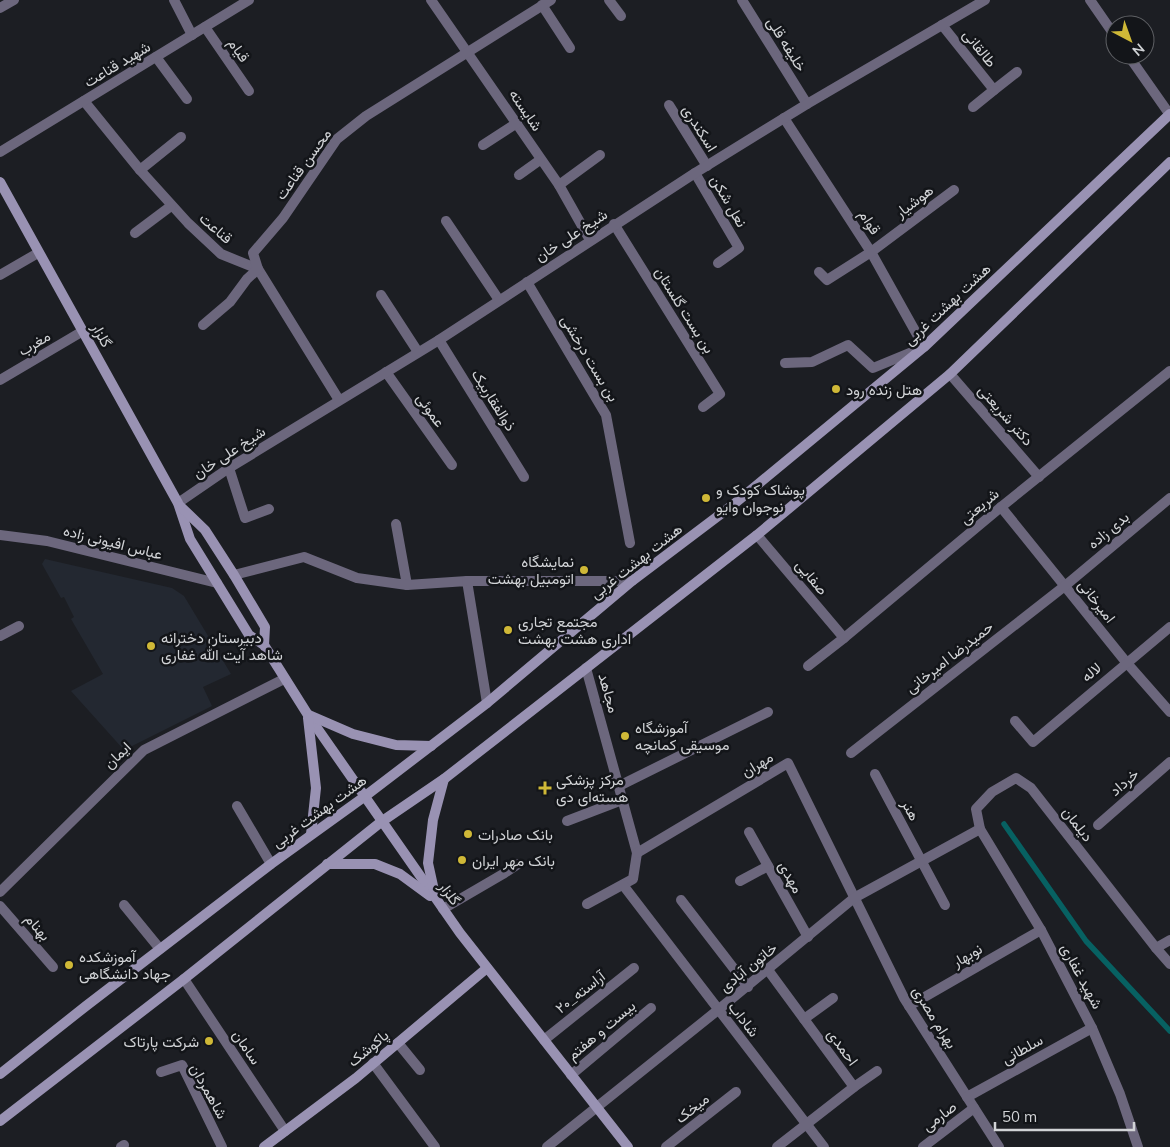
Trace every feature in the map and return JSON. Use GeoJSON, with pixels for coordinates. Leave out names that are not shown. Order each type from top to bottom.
{"type":"FeatureCollection","features":[{"type":"Feature","properties":{"kind":"main road","name":"هشت بهشت غربی"},"geometry":{"type":"LineString","coordinates":[[0,1074],[271,864],[364,797],[487,703],[632,581],[734,504],[924,347],[1170,114]]}},
{"type":"Feature","properties":{"kind":"main road"},"geometry":{"type":"LineString","coordinates":[[0,1121],[184,979],[381,822],[444,778],[757,535],[950,374],[1170,162]]}},
{"type":"Feature","properties":{"kind":"main road","name":"گلزار"},"geometry":{"type":"LineString","coordinates":[[0,182],[178,503],[190,539],[249,635],[264,645],[308,715],[439,905],[628,1147]]}},
{"type":"Feature","properties":{"kind":"main road","name":"گلزار"},"geometry":{"type":"LineString","coordinates":[[178,503],[205,530],[234,575],[264,626],[264,645]]}},
{"type":"Feature","properties":{"kind":"main road"},"geometry":{"type":"LineString","coordinates":[[311,834],[316,788],[308,715],[353,734],[396,745],[431,746]]}},
{"type":"Feature","properties":{"kind":"main road"},"geometry":{"type":"LineString","coordinates":[[439,905],[428,863],[433,820],[444,778]]}},
{"type":"Feature","properties":{"kind":"main road"},"geometry":{"type":"LineString","coordinates":[[327,864],[374,864],[400,874],[439,905]]}},
{"type":"Feature","properties":{"kind":"main road","name":"پاکوشک"},"geometry":{"type":"LineString","coordinates":[[264,1147],[398,1043],[487,968]]}},
{"type":"Feature","properties":{"kind":"street"},"geometry":{"type":"LineString","coordinates":[[0,8],[14,0]]}},
{"type":"Feature","properties":{"kind":"street"},"geometry":{"type":"LineString","coordinates":[[174,0],[192,35]]}},
{"type":"Feature","properties":{"kind":"street","name":"شهید قناعت"},"geometry":{"type":"LineString","coordinates":[[0,152],[249,0]]}},
{"type":"Feature","properties":{"kind":"street","name":"شایسته"},"geometry":{"type":"LineString","coordinates":[[431,0],[559,185],[590,240]]}},
{"type":"Feature","properties":{"kind":"street"},"geometry":{"type":"LineString","coordinates":[[609,0],[620,16]]}},
{"type":"Feature","properties":{"kind":"street","name":"خلیفه قلی"},"geometry":{"type":"LineString","coordinates":[[742,0],[807,104]]}},
{"type":"Feature","properties":{"kind":"street","name":"شیخ علی خان"},"geometry":{"type":"LineString","coordinates":[[178,503],[229,468],[439,340],[695,172],[985,0]]}},
{"type":"Feature","properties":{"kind":"street"},"geometry":{"type":"LineString","coordinates":[[1090,0],[1105,22]]}},
{"type":"Feature","properties":{"kind":"street"},"geometry":{"type":"LineString","coordinates":[[468,51],[546,3],[570,48]]}},
{"type":"Feature","properties":{"kind":"street","name":"طالقانی"},"geometry":{"type":"LineString","coordinates":[[942,25],[994,90]]}},
{"type":"Feature","properties":{"kind":"street","name":"قیام"},"geometry":{"type":"LineString","coordinates":[[205,27],[249,91]]}},
{"type":"Feature","properties":{"kind":"street","name":"محسن قناعت"},"geometry":{"type":"LineString","coordinates":[[258,269],[253,253],[283,218],[337,139],[366,116],[468,51]]}},
{"type":"Feature","properties":{"kind":"street"},"geometry":{"type":"LineString","coordinates":[[156,57],[187,99]]}},
{"type":"Feature","properties":{"kind":"street"},"geometry":{"type":"LineString","coordinates":[[1135,65],[1170,114]]}},
{"type":"Feature","properties":{"kind":"street","name":"طالقانی"},"geometry":{"type":"LineString","coordinates":[[973,107],[1017,72]]}},
{"type":"Feature","properties":{"kind":"street","name":"قناعت"},"geometry":{"type":"LineString","coordinates":[[84,101],[171,206],[221,254],[258,269]]}},
{"type":"Feature","properties":{"kind":"street","name":"اسکندری"},"geometry":{"type":"LineString","coordinates":[[669,105],[707,166]]}},
{"type":"Feature","properties":{"kind":"street","name":"قوام"},"geometry":{"type":"LineString","coordinates":[[784,118],[871,252],[924,347]]}},
{"type":"Feature","properties":{"kind":"street"},"geometry":{"type":"LineString","coordinates":[[483,146],[517,123]]}},
{"type":"Feature","properties":{"kind":"street"},"geometry":{"type":"LineString","coordinates":[[140,170],[181,137]]}},
{"type":"Feature","properties":{"kind":"street"},"geometry":{"type":"LineString","coordinates":[[559,185],[600,155]]}},
{"type":"Feature","properties":{"kind":"street"},"geometry":{"type":"LineString","coordinates":[[519,175],[540,160]]}},
{"type":"Feature","properties":{"kind":"street","name":"نعل شکن"},"geometry":{"type":"LineString","coordinates":[[695,172],[739,248],[718,263]]}},
{"type":"Feature","properties":{"kind":"street","name":"هوشیار"},"geometry":{"type":"LineString","coordinates":[[819,272],[827,280],[871,252],[954,190]]}},
{"type":"Feature","properties":{"kind":"street"},"geometry":{"type":"LineString","coordinates":[[135,233],[171,206]]}},
{"type":"Feature","properties":{"kind":"street"},"geometry":{"type":"LineString","coordinates":[[446,221],[498,300]]}},
{"type":"Feature","properties":{"kind":"street","name":"بن بست گلستان"},"geometry":{"type":"LineString","coordinates":[[614,224],[720,394],[703,406]]}},
{"type":"Feature","properties":{"kind":"street"},"geometry":{"type":"LineString","coordinates":[[0,275],[38,253]]}},
{"type":"Feature","properties":{"kind":"street"},"geometry":{"type":"LineString","coordinates":[[203,326],[230,302],[247,279],[258,269],[339,400]]}},
{"type":"Feature","properties":{"kind":"street","name":"بن بست درخشی"},"geometry":{"type":"LineString","coordinates":[[527,282],[606,415],[630,543]]}},
{"type":"Feature","properties":{"kind":"street"},"geometry":{"type":"LineString","coordinates":[[381,295],[418,352]]}},
{"type":"Feature","properties":{"kind":"street","name":"مغرب"},"geometry":{"type":"LineString","coordinates":[[0,380],[83,331]]}},
{"type":"Feature","properties":{"kind":"street","name":"ذوالفقاربیک"},"geometry":{"type":"LineString","coordinates":[[439,340],[524,477]]}},
{"type":"Feature","properties":{"kind":"street"},"geometry":{"type":"LineString","coordinates":[[785,363],[812,362],[848,345],[873,368],[924,347]]}},
{"type":"Feature","properties":{"kind":"street","name":"شریعتی"},"geometry":{"type":"LineString","coordinates":[[808,666],[1170,371]]}},
{"type":"Feature","properties":{"kind":"street","name":"عموئی"},"geometry":{"type":"LineString","coordinates":[[386,372],[452,465]]}},
{"type":"Feature","properties":{"kind":"street","name":"دکتر شریعتی"},"geometry":{"type":"LineString","coordinates":[[950,374],[1039,477]]}},
{"type":"Feature","properties":{"kind":"street"},"geometry":{"type":"LineString","coordinates":[[229,468],[246,518],[269,509]]}},
{"type":"Feature","properties":{"kind":"street","name":"بدی زاده"},"geometry":{"type":"LineString","coordinates":[[1066,585],[1170,498]]}},
{"type":"Feature","properties":{"kind":"street","name":"امیرخانی"},"geometry":{"type":"LineString","coordinates":[[1001,507],[1066,585],[1126,662],[1170,712]]}},
{"type":"Feature","properties":{"kind":"street"},"geometry":{"type":"LineString","coordinates":[[396,524],[407,585]]}},
{"type":"Feature","properties":{"kind":"street","name":"عباس افیونی زاده"},"geometry":{"type":"LineString","coordinates":[[0,535],[47,541],[217,583]]}},
{"type":"Feature","properties":{"kind":"street","name":"صفایی"},"geometry":{"type":"LineString","coordinates":[[757,535],[844,638]]}},
{"type":"Feature","properties":{"kind":"street"},"geometry":{"type":"LineString","coordinates":[[234,575],[304,558],[357,578],[407,585],[468,581],[632,581]]}},
{"type":"Feature","properties":{"kind":"street"},"geometry":{"type":"LineString","coordinates":[[468,581],[487,703]]}},
{"type":"Feature","properties":{"kind":"street","name":"حمیدرضا امیرخانی"},"geometry":{"type":"LineString","coordinates":[[851,753],[1066,585]]}},
{"type":"Feature","properties":{"kind":"street"},"geometry":{"type":"LineString","coordinates":[[0,636],[19,626]]}},
{"type":"Feature","properties":{"kind":"street","name":"لاله"},"geometry":{"type":"LineString","coordinates":[[1015,721],[1033,742],[1170,627]]}},
{"type":"Feature","properties":{"kind":"street","name":"مجاهد"},"geometry":{"type":"LineString","coordinates":[[586,668],[637,853],[633,879],[623,885]]}},
{"type":"Feature","properties":{"kind":"street","name":"ایمان"},"geometry":{"type":"LineString","coordinates":[[0,892],[144,750],[284,678]]}},
{"type":"Feature","properties":{"kind":"street"},"geometry":{"type":"LineString","coordinates":[[619,786],[768,712]]}},
{"type":"Feature","properties":{"kind":"street","name":"خرداد"},"geometry":{"type":"LineString","coordinates":[[1098,825],[1170,762]]}},
{"type":"Feature","properties":{"kind":"street","name":"مهران"},"geometry":{"type":"LineString","coordinates":[[637,853],[788,763],[854,898]]}},
{"type":"Feature","properties":{"kind":"street","name":"هنر"},"geometry":{"type":"LineString","coordinates":[[875,774],[945,905]]}},
{"type":"Feature","properties":{"kind":"street","name":"دیلمان"},"geometry":{"type":"LineString","coordinates":[[980,829],[976,809],[992,792],[1016,778],[1031,788],[1170,964]]}},
{"type":"Feature","properties":{"kind":"street"},"geometry":{"type":"LineString","coordinates":[[567,821],[622,800]]}},
{"type":"Feature","properties":{"kind":"street"},"geometry":{"type":"LineString","coordinates":[[237,806],[271,864]]}},
{"type":"Feature","properties":{"kind":"street","name":"خاتون آبادی"},"geometry":{"type":"LineString","coordinates":[[547,1147],[768,970],[854,898],[980,829]]}},
{"type":"Feature","properties":{"kind":"street","name":"شهید غفاری"},"geometry":{"type":"LineString","coordinates":[[980,829],[1040,930],[1092,1028],[1120,1094],[1138,1147]]}},
{"type":"Feature","properties":{"kind":"street","name":"مهدی"},"geometry":{"type":"LineString","coordinates":[[749,832],[808,937]]}},
{"type":"Feature","properties":{"kind":"street"},"geometry":{"type":"LineString","coordinates":[[439,905],[518,864]]}},
{"type":"Feature","properties":{"kind":"street"},"geometry":{"type":"LineString","coordinates":[[740,881],[768,866]]}},
{"type":"Feature","properties":{"kind":"street"},"geometry":{"type":"LineString","coordinates":[[587,904],[623,885]]}},
{"type":"Feature","properties":{"kind":"street","name":"شاداب"},"geometry":{"type":"LineString","coordinates":[[623,885],[824,1147]]}},
{"type":"Feature","properties":{"kind":"street","name":"بهرام مصری"},"geometry":{"type":"LineString","coordinates":[[854,898],[909,1006],[999,1147]]}},
{"type":"Feature","properties":{"kind":"street","name":"شاداب"},"geometry":{"type":"LineString","coordinates":[[682,900],[748,986]]}},
{"type":"Feature","properties":{"kind":"street","name":"بهنام"},"geometry":{"type":"LineString","coordinates":[[0,906],[53,967]]}},
{"type":"Feature","properties":{"kind":"street"},"geometry":{"type":"LineString","coordinates":[[124,906],[160,949]]}},
{"type":"Feature","properties":{"kind":"street","name":"نوبهار"},"geometry":{"type":"LineString","coordinates":[[909,1006],[1040,930]]}},
{"type":"Feature","properties":{"kind":"street"},"geometry":{"type":"LineString","coordinates":[[1156,948],[1170,940]]}},
{"type":"Feature","properties":{"kind":"street","name":"۲۰_آراسته"},"geometry":{"type":"LineString","coordinates":[[544,1040],[634,968]]}},
{"type":"Feature","properties":{"kind":"street","name":"احمدی"},"geometry":{"type":"LineString","coordinates":[[768,970],[854,1087],[777,1147]]}},
{"type":"Feature","properties":{"kind":"street","name":"سامان"},"geometry":{"type":"LineString","coordinates":[[184,979],[285,1131]]}},
{"type":"Feature","properties":{"kind":"street"},"geometry":{"type":"LineString","coordinates":[[804,1019],[833,998]]}},
{"type":"Feature","properties":{"kind":"street","name":"بیست و هفتم"},"geometry":{"type":"LineString","coordinates":[[571,1075],[651,1008]]}},
{"type":"Feature","properties":{"kind":"street","name":"سلطانی"},"geometry":{"type":"LineString","coordinates":[[967,1097],[1092,1028]]}},
{"type":"Feature","properties":{"kind":"street"},"geometry":{"type":"LineString","coordinates":[[398,1043],[420,1070]]}},
{"type":"Feature","properties":{"kind":"street"},"geometry":{"type":"LineString","coordinates":[[373,1063],[435,1147]]}},
{"type":"Feature","properties":{"kind":"street","name":"شاهمردان"},"geometry":{"type":"LineString","coordinates":[[161,1072],[182,1065],[222,1147]]}},
{"type":"Feature","properties":{"kind":"street"},"geometry":{"type":"LineString","coordinates":[[854,1087],[877,1071]]}},
{"type":"Feature","properties":{"kind":"street","name":"میخک"},"geometry":{"type":"LineString","coordinates":[[666,1147],[736,1092]]}},
{"type":"Feature","properties":{"kind":"street","name":"صارمی"},"geometry":{"type":"LineString","coordinates":[[922,1147],[974,1108]]}},
{"type":"Feature","properties":{"kind":"shaded area","name":"دبیرستان دخترانه شاهد آیت الله غفاری"},"geometry":{"type":"Polygon","coordinates":[[[45,559],[172,588],[184,596],[231,674],[203,687],[212,706],[124,750],[71,691],[103,674],[71,619],[74,617],[64,597],[61,598],[42,564],[45,559]]]}},
{"type":"Feature","properties":{"kind":"waterway"},"geometry":{"type":"LineString","coordinates":[[1004,824],[1086,941],[1170,1031]]}},
{"type":"Feature","properties":{"kind":"place","name":"هتل زنده رود"},"geometry":{"type":"Point","coordinates":[836,389]}},
{"type":"Feature","properties":{"kind":"place","name":"پوشاک کودک و نوجوان وایو"},"geometry":{"type":"Point","coordinates":[706,498]}},
{"type":"Feature","properties":{"kind":"place","name":"نمایشگاه اتومبیل بهشت"},"geometry":{"type":"Point","coordinates":[584,570]}},
{"type":"Feature","properties":{"kind":"place","name":"مجتمع تجاری اداری هشت بهشت"},"geometry":{"type":"Point","coordinates":[508,630]}},
{"type":"Feature","properties":{"kind":"place","name":"دبیرستان دخترانه شاهد آیت الله غفاری"},"geometry":{"type":"Point","coordinates":[151,646]}},
{"type":"Feature","properties":{"kind":"place","name":"آموزشگاه موسیقی کمانچه"},"geometry":{"type":"Point","coordinates":[625,736]}},
{"type":"Feature","properties":{"kind":"place","name":"مرکز پزشکی هسته‌ای دی"},"geometry":{"type":"Point","coordinates":[545,788]}},
{"type":"Feature","properties":{"kind":"place","name":"بانک صادرات"},"geometry":{"type":"Point","coordinates":[468,834]}},
{"type":"Feature","properties":{"kind":"place","name":"بانک مهر ایران"},"geometry":{"type":"Point","coordinates":[462,860]}},
{"type":"Feature","properties":{"kind":"place","name":"آموزشکده جهاد دانشگاهی"},"geometry":{"type":"Point","coordinates":[69,965]}},
{"type":"Feature","properties":{"kind":"place","name":"شرکت پارتاک"},"geometry":{"type":"Point","coordinates":[209,1041]}}]}
